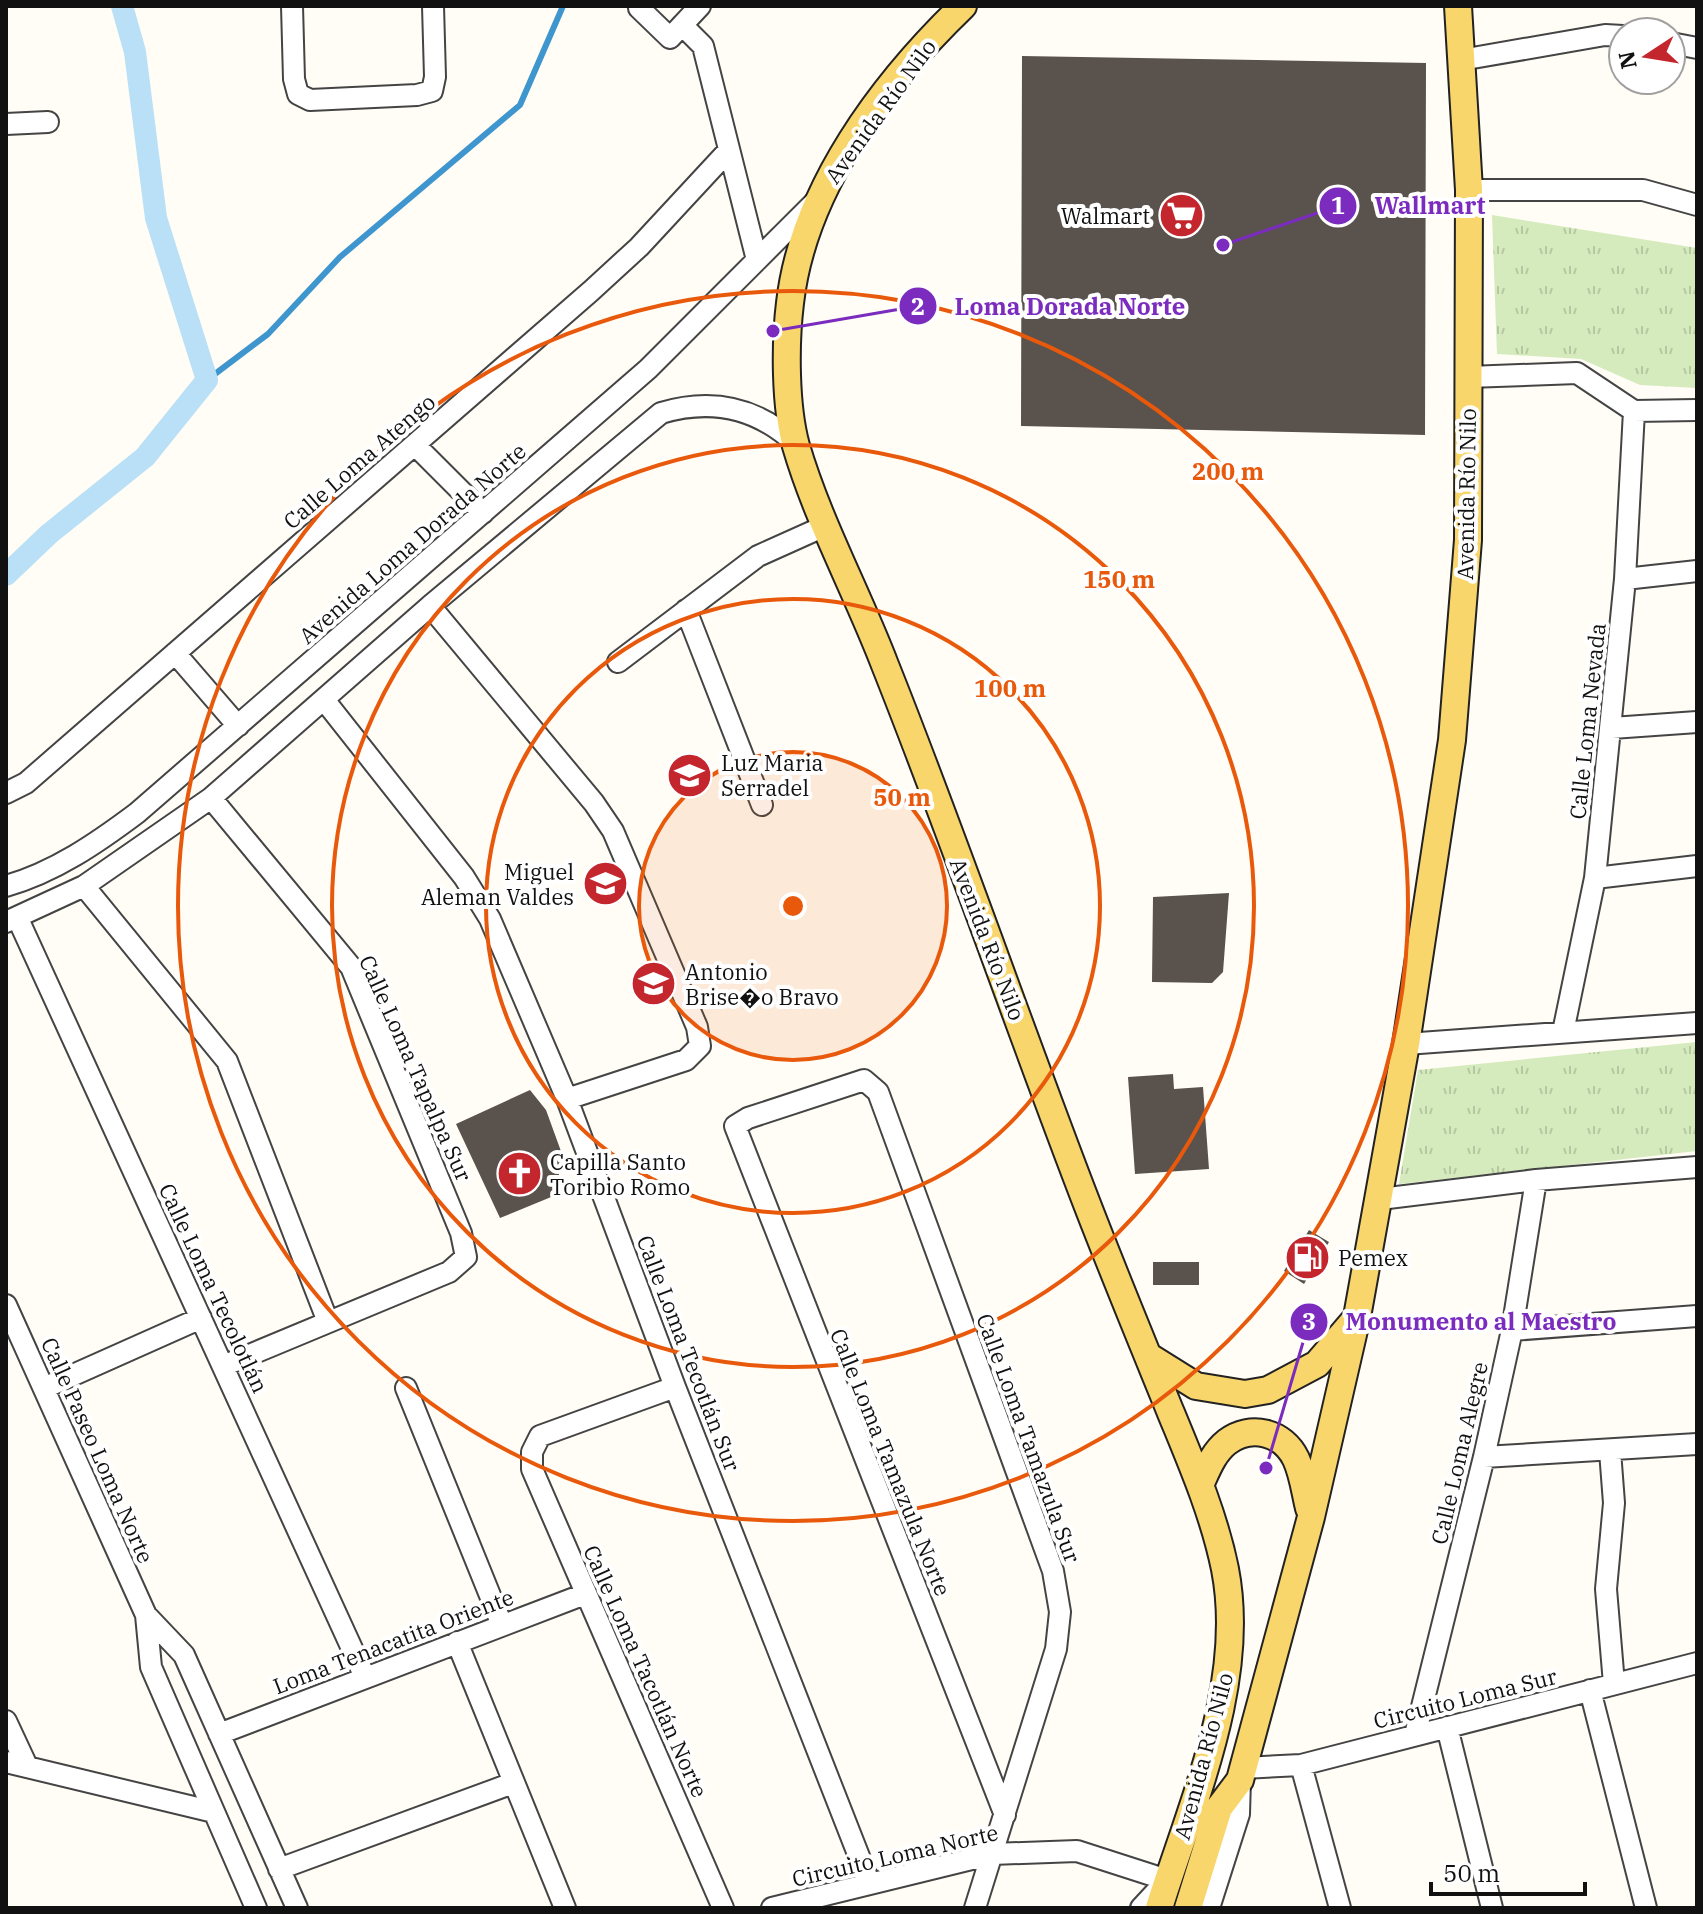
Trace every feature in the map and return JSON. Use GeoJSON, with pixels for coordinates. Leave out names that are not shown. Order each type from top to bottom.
{"type":"FeatureCollection","features":[{"type":"Feature","properties":{"kind":"main road","name":"Avenida Río Nilo"},"geometry":{"type":"LineString","coordinates":[[963,6],[938,30],[883,100],[835,168],[820,198],[790,300],[787,367],[795,443],[886,665],[1088,1207],[1200,1485],[1225,1570],[1229,1660],[1213,1733],[1159,1908]]}},
{"type":"Feature","properties":{"kind":"main road","name":"Avenida Río Nilo"},"geometry":{"type":"LineString","coordinates":[[1188,1908],[1219,1808],[1242,1774],[1311,1517],[1357,1317],[1406,1044],[1458,685],[1468,540],[1469,190],[1458,6]]}},
{"type":"Feature","properties":{"kind":"main road"},"geometry":{"type":"LineString","coordinates":[[1148,1356],[1196,1386],[1245,1394],[1268,1390],[1317,1364],[1357,1317]]}},
{"type":"Feature","properties":{"kind":"main road"},"geometry":{"type":"LineString","coordinates":[[1200,1485],[1214,1457],[1226,1442],[1255,1432],[1272,1434],[1295,1457],[1311,1517]]}},
{"type":"Feature","properties":{"kind":"street"},"geometry":{"type":"LineString","coordinates":[[292,6],[294,79],[298,94],[310,100],[417,95],[432,91],[435,77],[433,6]]}},
{"type":"Feature","properties":{"kind":"street"},"geometry":{"type":"LineString","coordinates":[[642,6],[639,8],[670,38],[700,6]]}},
{"type":"Feature","properties":{"kind":"street"},"geometry":{"type":"LineString","coordinates":[[682,25],[703,46],[757,260]]}},
{"type":"Feature","properties":{"kind":"street"},"geometry":{"type":"LineString","coordinates":[[1461,60],[1607,35]]}},
{"type":"Feature","properties":{"kind":"street"},"geometry":{"type":"LineString","coordinates":[[6,124],[48,122]]}},
{"type":"Feature","properties":{"kind":"street","name":"Calle Loma Atengo"},"geometry":{"type":"LineString","coordinates":[[6,793],[26,783],[639,247],[729,150]]}},
{"type":"Feature","properties":{"kind":"street"},"geometry":{"type":"LineString","coordinates":[[1469,190],[1643,190],[1697,205]]}},
{"type":"Feature","properties":{"kind":"street","name":"Avenida Loma Dorada Norte"},"geometry":{"type":"LineString","coordinates":[[6,886],[56,866],[100,841],[238,726],[648,369],[820,198]]}},
{"type":"Feature","properties":{"kind":"street"},"geometry":{"type":"LineString","coordinates":[[1468,377],[1577,373],[1634,411],[1697,410]]}},
{"type":"Feature","properties":{"kind":"street"},"geometry":{"type":"LineString","coordinates":[[12,920],[84,886],[211,798],[430,606],[661,413],[707,405],[739,409],[770,422],[795,443]]}},
{"type":"Feature","properties":{"kind":"street","name":"Calle Loma Nevada"},"geometry":{"type":"LineString","coordinates":[[1563,1032],[1595,878],[1625,579],[1634,411]]}},
{"type":"Feature","properties":{"kind":"street"},"geometry":{"type":"LineString","coordinates":[[415,445],[483,513]]}},
{"type":"Feature","properties":{"kind":"street"},"geometry":{"type":"LineString","coordinates":[[618,662],[758,556],[827,525]]}},
{"type":"Feature","properties":{"kind":"street"},"geometry":{"type":"LineString","coordinates":[[1625,579],[1697,571]]}},
{"type":"Feature","properties":{"kind":"street"},"geometry":{"type":"LineString","coordinates":[[430,606],[613,831],[697,1027],[700,1046],[686,1060],[567,1099]]}},
{"type":"Feature","properties":{"kind":"street"},"geometry":{"type":"LineString","coordinates":[[686,610],[762,805]]}},
{"type":"Feature","properties":{"kind":"street"},"geometry":{"type":"LineString","coordinates":[[175,653],[238,726]]}},
{"type":"Feature","properties":{"kind":"street","name":"Calle Loma Tecotlán Sur"},"geometry":{"type":"LineString","coordinates":[[325,701],[464,877],[490,919],[567,1099],[675,1387],[869,1882]]}},
{"type":"Feature","properties":{"kind":"street"},"geometry":{"type":"LineString","coordinates":[[1612,728],[1697,722]]}},
{"type":"Feature","properties":{"kind":"street","name":"Calle Loma Tapalpa Sur"},"geometry":{"type":"LineString","coordinates":[[211,798],[351,967],[461,1233],[466,1257],[449,1272],[328,1322]]}},
{"type":"Feature","properties":{"kind":"street"},"geometry":{"type":"LineString","coordinates":[[1595,878],[1697,866]]}},
{"type":"Feature","properties":{"kind":"street"},"geometry":{"type":"LineString","coordinates":[[84,886],[227,1061],[328,1322],[223,1366]]}},
{"type":"Feature","properties":{"kind":"street","name":"Calle Loma Tecolotlán"},"geometry":{"type":"LineString","coordinates":[[12,920],[201,1318],[365,1677]]}},
{"type":"Feature","properties":{"kind":"street"},"geometry":{"type":"LineString","coordinates":[[1406,1044],[1697,1023]]}},
{"type":"Feature","properties":{"kind":"street","name":"Calle Loma Tamazula Sur"},"geometry":{"type":"LineString","coordinates":[[735,1126],[748,1118],[864,1080],[872,1084],[1053,1571],[1060,1612],[1056,1649],[975,1908]]}},
{"type":"Feature","properties":{"kind":"street","name":"Calle Loma Tamazula Norte"},"geometry":{"type":"LineString","coordinates":[[735,1126],[1005,1815]]}},
{"type":"Feature","properties":{"kind":"street"},"geometry":{"type":"LineString","coordinates":[[1380,1199],[1536,1180],[1697,1167]]}},
{"type":"Feature","properties":{"kind":"street","name":"Calle Loma Alegre"},"geometry":{"type":"LineString","coordinates":[[1415,1735],[1512,1330],[1536,1180]]}},
{"type":"Feature","properties":{"kind":"street","name":"Calle Paseo Loma Norte"},"geometry":{"type":"LineString","coordinates":[[6,1305],[14,1346],[44,1388],[146,1615],[151,1667],[256,1908]]}},
{"type":"Feature","properties":{"kind":"street"},"geometry":{"type":"LineString","coordinates":[[1512,1330],[1697,1316]]}},
{"type":"Feature","properties":{"kind":"street"},"geometry":{"type":"LineString","coordinates":[[44,1388],[201,1318]]}},
{"type":"Feature","properties":{"kind":"street","name":"Calle Loma Tacotlán Norte"},"geometry":{"type":"LineString","coordinates":[[675,1387],[540,1436],[532,1452],[532,1469],[723,1908]]}},
{"type":"Feature","properties":{"kind":"street"},"geometry":{"type":"LineString","coordinates":[[406,1388],[502,1625]]}},
{"type":"Feature","properties":{"kind":"street"},"geometry":{"type":"LineString","coordinates":[[1484,1457],[1697,1444]]}},
{"type":"Feature","properties":{"kind":"street"},"geometry":{"type":"LineString","coordinates":[[1610,1451],[1614,1503],[1606,1589],[1614,1684]]}},
{"type":"Feature","properties":{"kind":"street","name":"Loma Tenacatita Oriente"},"geometry":{"type":"LineString","coordinates":[[219,1734],[585,1594]]}},
{"type":"Feature","properties":{"kind":"street","name":"Calle Paseo Loma Norte"},"geometry":{"type":"LineString","coordinates":[[146,1615],[184,1655],[297,1908]]}},
{"type":"Feature","properties":{"kind":"street"},"geometry":{"type":"LineString","coordinates":[[457,1642],[565,1908]]}},
{"type":"Feature","properties":{"kind":"street","name":"Circuito Loma Sur"},"geometry":{"type":"LineString","coordinates":[[1242,1774],[1301,1765],[1697,1663]]}},
{"type":"Feature","properties":{"kind":"street"},"geometry":{"type":"LineString","coordinates":[[1590,1690],[1646,1908]]}},
{"type":"Feature","properties":{"kind":"street"},"geometry":{"type":"LineString","coordinates":[[6,1721],[27,1766]]}},
{"type":"Feature","properties":{"kind":"street"},"geometry":{"type":"LineString","coordinates":[[1447,1727],[1492,1908]]}},
{"type":"Feature","properties":{"kind":"street"},"geometry":{"type":"LineString","coordinates":[[6,1762],[214,1812]]}},
{"type":"Feature","properties":{"kind":"street"},"geometry":{"type":"LineString","coordinates":[[1301,1765],[1340,1908]]}},
{"type":"Feature","properties":{"kind":"street"},"geometry":{"type":"LineString","coordinates":[[1209,1908],[1239,1814],[1242,1774]]}},
{"type":"Feature","properties":{"kind":"street"},"geometry":{"type":"LineString","coordinates":[[279,1869],[513,1783]]}},
{"type":"Feature","properties":{"kind":"street","name":"Circuito Loma Norte"},"geometry":{"type":"LineString","coordinates":[[772,1908],[822,1901],[869,1882],[992,1854],[1077,1851],[1167,1880]]}},
{"type":"Feature","properties":{"kind":"street"},"geometry":{"type":"LineString","coordinates":[[1141,1908],[1167,1880]]}},
{"type":"Feature","properties":{"kind":"green space"},"geometry":{"type":"Polygon","coordinates":[[[1492,215],[1697,248],[1697,388],[1640,385],[1581,359],[1497,354],[1492,215]]]}},
{"type":"Feature","properties":{"kind":"green space"},"geometry":{"type":"Polygon","coordinates":[[[1697,1042],[1697,1151],[1399,1184],[1418,1070],[1697,1042]]]}},
{"type":"Feature","properties":{"kind":"building"},"geometry":{"type":"Polygon","coordinates":[[[1022,56],[1426,63],[1425,435],[1021,426],[1022,56]]]}},
{"type":"Feature","properties":{"kind":"building"},"geometry":{"type":"Polygon","coordinates":[[[1229,893],[1223,972],[1212,983],[1152,982],[1153,897],[1229,893]]]}},
{"type":"Feature","properties":{"kind":"building"},"geometry":{"type":"Polygon","coordinates":[[[1173,1074],[1174,1089],[1203,1087],[1209,1169],[1135,1174],[1128,1077],[1173,1074]]]}},
{"type":"Feature","properties":{"kind":"building","name":"Capilla Santo Toribio Romo"},"geometry":{"type":"Polygon","coordinates":[[[530,1090],[546,1110],[562,1154],[556,1195],[500,1218],[456,1124],[530,1090]]]}},
{"type":"Feature","properties":{"kind":"building","name":"Pemex"},"geometry":{"type":"Polygon","coordinates":[[[1309,1230],[1329,1242],[1304,1284],[1284,1271],[1309,1230]]]}},
{"type":"Feature","properties":{"kind":"building"},"geometry":{"type":"Polygon","coordinates":[[[1153,1262],[1199,1262],[1199,1285],[1153,1285],[1153,1262]]]}},
{"type":"Feature","properties":{"kind":"waterway"},"geometry":{"type":"LineString","coordinates":[[6,575],[49,534],[145,457],[207,380],[156,218],[135,52],[122,6]]}},
{"type":"Feature","properties":{"kind":"waterway"},"geometry":{"type":"LineString","coordinates":[[207,380],[268,334],[340,257],[520,105],[563,6]]}},
{"type":"Feature","properties":{"kind":"place","name":"Walmart"},"geometry":{"type":"Point","coordinates":[1181,215]}},
{"type":"Feature","properties":{"kind":"place","name":"Wallmart"},"geometry":{"type":"Point","coordinates":[1223,245]}},
{"type":"Feature","properties":{"kind":"place","name":"Loma Dorada Norte"},"geometry":{"type":"Point","coordinates":[773,331]}},
{"type":"Feature","properties":{"kind":"place","name":"Luz Maria Serradel"},"geometry":{"type":"Point","coordinates":[690,775]}},
{"type":"Feature","properties":{"kind":"place","name":"Miguel Aleman Valdes"},"geometry":{"type":"Point","coordinates":[605,884]}},
{"type":"Feature","properties":{"kind":"place","name":"Antonio Brise�o Bravo"},"geometry":{"type":"Point","coordinates":[654,984]}},
{"type":"Feature","properties":{"kind":"place","name":"Capilla Santo Toribio Romo"},"geometry":{"type":"Point","coordinates":[519,1174]}},
{"type":"Feature","properties":{"kind":"place","name":"Pemex"},"geometry":{"type":"Point","coordinates":[1307,1257]}},
{"type":"Feature","properties":{"kind":"place","name":"Monumento al Maestro"},"geometry":{"type":"Point","coordinates":[1266,1468]}}]}
